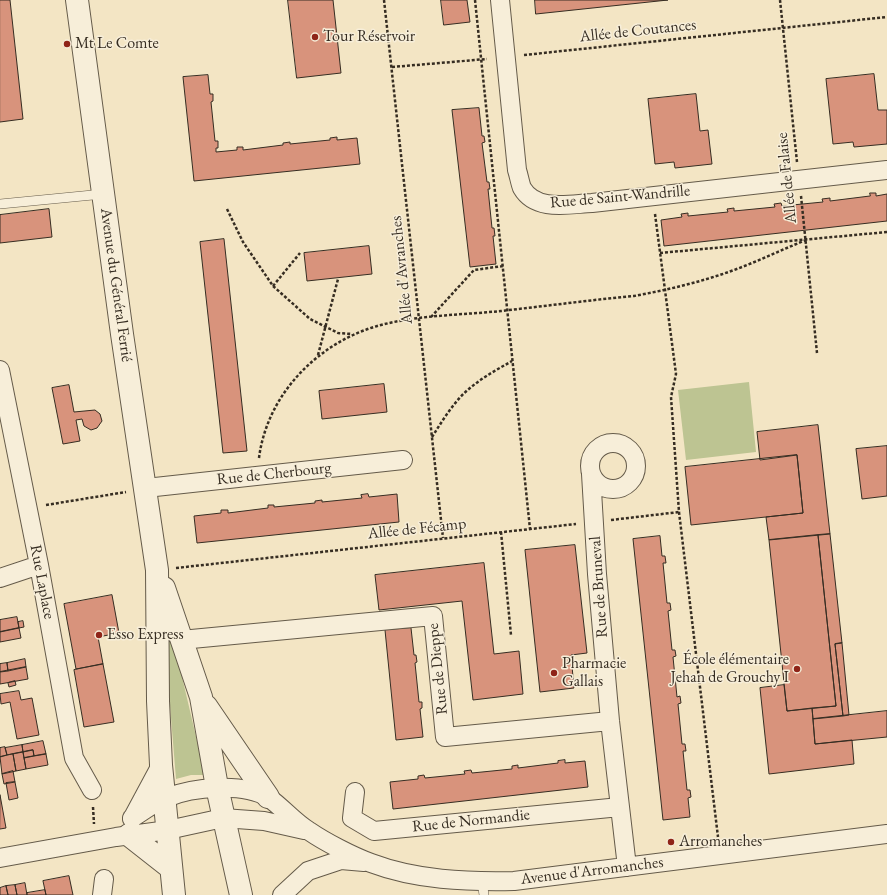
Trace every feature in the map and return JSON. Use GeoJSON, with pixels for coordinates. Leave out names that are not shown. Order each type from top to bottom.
{"type":"FeatureCollection","features":[{"type":"Feature","properties":{"kind":"street","name":"Avenue du Général Ferrié"},"geometry":{"type":"LineString","coordinates":[[77,0],[122,334],[158,570]]}},
{"type":"Feature","properties":{"kind":"street","name":"Rue de Saint-Wandrille"},"geometry":{"type":"LineString","coordinates":[[500,0],[504,57],[517,170],[522,188],[533,199],[545,205],[564,205],[653,196],[887,170]]}},
{"type":"Feature","properties":{"kind":"street","name":"Rue Laplace"},"geometry":{"type":"LineString","coordinates":[[0,370],[26,508],[40,566],[74,758],[92,790]]}},
{"type":"Feature","properties":{"kind":"street","name":"Rue de Cherbourg"},"geometry":{"type":"LineString","coordinates":[[146,488],[403,460]]}},
{"type":"Feature","properties":{"kind":"street","name":"Rue de Bruneval"},"geometry":{"type":"LineString","coordinates":[[591,474],[595,522],[596,574],[610,721],[627,867]]}},
{"type":"Feature","properties":{"kind":"street"},"geometry":{"type":"LineString","coordinates":[[0,578],[40,566]]}},
{"type":"Feature","properties":{"kind":"street"},"geometry":{"type":"LineString","coordinates":[[158,570],[201,698],[223,818],[241,895]]}},
{"type":"Feature","properties":{"kind":"street"},"geometry":{"type":"LineString","coordinates":[[158,570],[158,701],[161,765],[174,895]]}},
{"type":"Feature","properties":{"kind":"street","name":"Rue de Dieppe"},"geometry":{"type":"LineString","coordinates":[[181,640],[433,616],[445,737],[610,721]]}},
{"type":"Feature","properties":{"kind":"street"},"geometry":{"type":"LineString","coordinates":[[201,698],[268,797]]}},
{"type":"Feature","properties":{"kind":"street"},"geometry":{"type":"LineString","coordinates":[[161,765],[126,830],[171,868]]}},
{"type":"Feature","properties":{"kind":"street","name":"Avenue d'Arromanches"},"geometry":{"type":"LineString","coordinates":[[126,830],[165,798],[192,789],[217,788],[244,790],[268,797],[308,831]]}},
{"type":"Feature","properties":{"kind":"street","name":"Rue de Normandie"},"geometry":{"type":"LineString","coordinates":[[355,792],[352,818],[374,831],[620,807]]}},
{"type":"Feature","properties":{"kind":"street","name":"Avenue d'Arromanches"},"geometry":{"type":"LineString","coordinates":[[0,858],[126,830],[168,830],[223,818],[264,821],[308,831],[370,862],[388,869],[415,875],[457,881],[483,888],[514,880],[887,834]]}},
{"type":"Feature","properties":{"kind":"street","name":"Avenue d'Arromanches"},"geometry":{"type":"LineString","coordinates":[[282,895],[308,871],[341,860],[370,862]]}},
{"type":"Feature","properties":{"kind":"lane"},"geometry":{"type":"LineString","coordinates":[[0,204],[103,194]]}},
{"type":"Feature","properties":{"kind":"path","name":"Allée d'Avranches"},"geometry":{"type":"LineString","coordinates":[[384,0],[443,538]]}},
{"type":"Feature","properties":{"kind":"path"},"geometry":{"type":"LineString","coordinates":[[475,0],[530,529]]}},
{"type":"Feature","properties":{"kind":"path","name":"Allée de Falaise"},"geometry":{"type":"LineString","coordinates":[[780,0],[817,353]]}},
{"type":"Feature","properties":{"kind":"path","name":"Allée de Coutances"},"geometry":{"type":"LineString","coordinates":[[392,67],[504,57],[887,17]]}},
{"type":"Feature","properties":{"kind":"path"},"geometry":{"type":"LineString","coordinates":[[653,196],[676,374],[671,397],[680,512],[721,855]]}},
{"type":"Feature","properties":{"kind":"path"},"geometry":{"type":"LineString","coordinates":[[226,209],[243,242],[273,286],[310,319],[338,333],[354,334]]}},
{"type":"Feature","properties":{"kind":"path"},"geometry":{"type":"LineString","coordinates":[[660,253],[887,232]]}},
{"type":"Feature","properties":{"kind":"path"},"geometry":{"type":"LineString","coordinates":[[257,476],[261,442],[280,397],[318,355],[354,334],[381,325],[419,318],[431,318],[634,296],[665,290],[704,280],[746,266],[806,240]]}},
{"type":"Feature","properties":{"kind":"path"},"geometry":{"type":"LineString","coordinates":[[273,286],[300,253]]}},
{"type":"Feature","properties":{"kind":"path"},"geometry":{"type":"LineString","coordinates":[[431,318],[474,270],[503,266]]}},
{"type":"Feature","properties":{"kind":"path"},"geometry":{"type":"LineString","coordinates":[[318,355],[338,279]]}},
{"type":"Feature","properties":{"kind":"path"},"geometry":{"type":"LineString","coordinates":[[432,438],[453,406],[469,389],[487,375],[512,361]]}},
{"type":"Feature","properties":{"kind":"path"},"geometry":{"type":"LineString","coordinates":[[26,508],[146,488]]}},
{"type":"Feature","properties":{"kind":"path","name":"Allée de Fécamp"},"geometry":{"type":"LineString","coordinates":[[158,570],[680,512]]}},
{"type":"Feature","properties":{"kind":"path"},"geometry":{"type":"LineString","coordinates":[[501,532],[511,635]]}},
{"type":"Feature","properties":{"kind":"green space"},"geometry":{"type":"Polygon","coordinates":[[[749,382],[756,452],[686,460],[678,390],[749,382]]]}},
{"type":"Feature","properties":{"kind":"green space"},"geometry":{"type":"Polygon","coordinates":[[[160,583],[205,775],[191,775],[176,779],[160,583]]]}},
{"type":"Feature","properties":{"kind":"building"},"geometry":{"type":"Polygon","coordinates":[[[0,0],[10,0],[23,119],[0,122],[0,0]]]}},
{"type":"Feature","properties":{"kind":"building","name":"Tour Réservoir"},"geometry":{"type":"Polygon","coordinates":[[[288,0],[333,0],[341,73],[297,78],[288,0]]]}},
{"type":"Feature","properties":{"kind":"building"},"geometry":{"type":"Polygon","coordinates":[[[441,0],[467,0],[470,22],[444,25],[441,0]]]}},
{"type":"Feature","properties":{"kind":"building"},"geometry":{"type":"Polygon","coordinates":[[[535,0],[668,0],[536,14],[535,0]]]}},
{"type":"Feature","properties":{"kind":"building"},"geometry":{"type":"Polygon","coordinates":[[[874,74],[878,110],[887,110],[887,144],[854,147],[853,142],[833,144],[826,79],[874,74]]]}},
{"type":"Feature","properties":{"kind":"building"},"geometry":{"type":"Polygon","coordinates":[[[208,75],[210,94],[213,94],[213,101],[211,102],[215,141],[218,141],[218,148],[216,148],[216,152],[237,150],[237,147],[243,147],[243,150],[283,145],[283,143],[290,142],[290,144],[330,140],[330,138],[337,137],[337,140],[357,138],[360,164],[194,181],[183,77],[208,75]]]}},
{"type":"Feature","properties":{"kind":"building"},"geometry":{"type":"Polygon","coordinates":[[[696,94],[700,131],[708,130],[712,164],[675,168],[674,162],[655,164],[648,99],[696,94]]]}},
{"type":"Feature","properties":{"kind":"building"},"geometry":{"type":"Polygon","coordinates":[[[479,108],[482,136],[484,136],[485,142],[482,143],[487,182],[489,182],[490,189],[488,189],[492,228],[494,228],[495,236],[493,236],[496,264],[470,267],[452,110],[479,108]]]}},
{"type":"Feature","properties":{"kind":"building"},"geometry":{"type":"Polygon","coordinates":[[[870,193],[876,193],[876,196],[887,194],[887,221],[664,246],[661,220],[682,217],[681,214],[688,213],[688,216],[728,212],[727,209],[734,208],[734,211],[775,207],[774,204],[781,203],[782,206],[823,202],[822,199],[830,198],[830,201],[870,196],[870,193]]]}},
{"type":"Feature","properties":{"kind":"building"},"geometry":{"type":"Polygon","coordinates":[[[49,209],[52,237],[0,243],[0,215],[49,209]]]}},
{"type":"Feature","properties":{"kind":"building"},"geometry":{"type":"Polygon","coordinates":[[[224,239],[247,451],[223,453],[200,242],[224,239]]]}},
{"type":"Feature","properties":{"kind":"building"},"geometry":{"type":"Polygon","coordinates":[[[369,246],[372,274],[307,281],[304,253],[369,246]]]}},
{"type":"Feature","properties":{"kind":"building"},"geometry":{"type":"Polygon","coordinates":[[[384,384],[387,412],[322,419],[319,391],[384,384]]]}},
{"type":"Feature","properties":{"kind":"building"},"geometry":{"type":"Polygon","coordinates":[[[69,385],[74,412],[95,410],[100,414],[102,421],[97,428],[91,430],[84,426],[82,419],[76,420],[80,441],[63,444],[52,388],[69,385]]]}},
{"type":"Feature","properties":{"kind":"building"},"geometry":{"type":"Polygon","coordinates":[[[818,425],[830,534],[769,540],[766,517],[803,513],[797,455],[760,460],[757,432],[818,425]]]}},
{"type":"Feature","properties":{"kind":"building"},"geometry":{"type":"Polygon","coordinates":[[[887,446],[887,496],[862,499],[856,449],[887,446]]]}},
{"type":"Feature","properties":{"kind":"building"},"geometry":{"type":"Polygon","coordinates":[[[797,455],[803,513],[691,525],[685,467],[797,455]]]}},
{"type":"Feature","properties":{"kind":"building"},"geometry":{"type":"Polygon","coordinates":[[[368,494],[369,497],[397,494],[399,522],[197,543],[194,516],[221,513],[221,510],[228,510],[228,513],[268,508],[268,505],[274,505],[274,507],[315,503],[315,501],[322,500],[322,502],[362,498],[361,495],[368,494]]]}},
{"type":"Feature","properties":{"kind":"building"},"geometry":{"type":"Polygon","coordinates":[[[830,534],[842,643],[835,644],[843,716],[813,719],[812,708],[836,706],[818,535],[830,534]]]}},
{"type":"Feature","properties":{"kind":"building"},"geometry":{"type":"Polygon","coordinates":[[[818,535],[836,706],[787,711],[769,540],[818,535]]]}},
{"type":"Feature","properties":{"kind":"building"},"geometry":{"type":"Polygon","coordinates":[[[660,536],[662,556],[665,556],[666,563],[663,563],[667,603],[670,603],[671,610],[668,611],[672,650],[675,650],[676,656],[673,657],[677,697],[680,696],[681,703],[678,704],[682,744],[685,744],[686,751],[683,751],[687,790],[690,790],[691,797],[688,798],[690,817],[663,820],[633,539],[660,536]]]}},
{"type":"Feature","properties":{"kind":"building"},"geometry":{"type":"Polygon","coordinates":[[[575,545],[587,653],[571,655],[574,688],[540,692],[525,550],[575,545]]]}},
{"type":"Feature","properties":{"kind":"building"},"geometry":{"type":"Polygon","coordinates":[[[484,563],[494,654],[519,651],[523,694],[473,700],[462,601],[379,610],[375,575],[484,563]]]}},
{"type":"Feature","properties":{"kind":"building"},"geometry":{"type":"Polygon","coordinates":[[[112,595],[119,633],[98,637],[103,664],[76,669],[64,604],[112,595]]]}},
{"type":"Feature","properties":{"kind":"building"},"geometry":{"type":"Polygon","coordinates":[[[17,617],[19,628],[0,632],[0,620],[17,617]]]}},
{"type":"Feature","properties":{"kind":"building"},"geometry":{"type":"Polygon","coordinates":[[[23,621],[24,627],[19,628],[18,622],[23,621]]]}},
{"type":"Feature","properties":{"kind":"building"},"geometry":{"type":"Polygon","coordinates":[[[19,628],[21,638],[0,642],[0,632],[19,628]]]}},
{"type":"Feature","properties":{"kind":"building"},"geometry":{"type":"Polygon","coordinates":[[[411,628],[414,655],[416,655],[417,662],[415,663],[419,702],[422,702],[422,708],[420,709],[423,737],[396,740],[385,630],[411,628]]]}},
{"type":"Feature","properties":{"kind":"building"},"geometry":{"type":"Polygon","coordinates":[[[842,643],[849,715],[843,716],[835,644],[842,643]]]}},
{"type":"Feature","properties":{"kind":"building"},"geometry":{"type":"Polygon","coordinates":[[[25,659],[26,667],[8,671],[7,663],[25,659]]]}},
{"type":"Feature","properties":{"kind":"building"},"geometry":{"type":"Polygon","coordinates":[[[7,663],[8,671],[0,672],[0,664],[7,663]]]}},
{"type":"Feature","properties":{"kind":"building"},"geometry":{"type":"Polygon","coordinates":[[[103,664],[114,722],[84,727],[74,670],[103,664]]]}},
{"type":"Feature","properties":{"kind":"building"},"geometry":{"type":"Polygon","coordinates":[[[26,667],[28,679],[0,684],[0,672],[26,667]]]}},
{"type":"Feature","properties":{"kind":"building"},"geometry":{"type":"Polygon","coordinates":[[[15,681],[16,685],[9,687],[8,683],[15,681]]]}},
{"type":"Feature","properties":{"kind":"building"},"geometry":{"type":"Polygon","coordinates":[[[784,685],[787,711],[812,708],[815,744],[852,740],[854,764],[769,774],[760,688],[784,685]]]}},
{"type":"Feature","properties":{"kind":"building"},"geometry":{"type":"Polygon","coordinates":[[[19,691],[21,700],[32,698],[39,735],[17,739],[10,702],[1,704],[0,694],[19,691]]]}},
{"type":"Feature","properties":{"kind":"building"},"geometry":{"type":"Polygon","coordinates":[[[887,711],[887,737],[815,744],[813,719],[887,711]]]}},
{"type":"Feature","properties":{"kind":"building"},"geometry":{"type":"Polygon","coordinates":[[[43,741],[46,754],[34,756],[33,750],[23,752],[22,745],[43,741]]]}},
{"type":"Feature","properties":{"kind":"building"},"geometry":{"type":"Polygon","coordinates":[[[22,745],[23,752],[7,755],[5,748],[22,745]]]}},
{"type":"Feature","properties":{"kind":"building"},"geometry":{"type":"Polygon","coordinates":[[[5,747],[7,755],[0,757],[0,748],[5,747]]]}},
{"type":"Feature","properties":{"kind":"building"},"geometry":{"type":"Polygon","coordinates":[[[33,750],[34,756],[24,758],[23,752],[33,750]]]}},
{"type":"Feature","properties":{"kind":"building"},"geometry":{"type":"Polygon","coordinates":[[[23,752],[26,769],[16,771],[13,754],[23,752]]]}},
{"type":"Feature","properties":{"kind":"building"},"geometry":{"type":"Polygon","coordinates":[[[13,754],[16,771],[2,774],[0,757],[13,754]]]}},
{"type":"Feature","properties":{"kind":"building"},"geometry":{"type":"Polygon","coordinates":[[[46,754],[48,765],[26,769],[24,758],[46,754]]]}},
{"type":"Feature","properties":{"kind":"building"},"geometry":{"type":"Polygon","coordinates":[[[565,760],[565,763],[585,761],[588,787],[393,809],[390,782],[418,779],[418,776],[424,775],[425,778],[465,774],[464,771],[471,770],[472,773],[512,769],[512,766],[518,765],[518,768],[558,763],[558,761],[565,760]]]}},
{"type":"Feature","properties":{"kind":"building"},"geometry":{"type":"Polygon","coordinates":[[[13,771],[15,782],[4,784],[2,774],[13,771]]]}},
{"type":"Feature","properties":{"kind":"building"},"geometry":{"type":"Polygon","coordinates":[[[15,782],[18,798],[9,800],[6,783],[15,782]]]}},
{"type":"Feature","properties":{"kind":"building"},"geometry":{"type":"Polygon","coordinates":[[[0,795],[6,828],[0,829],[0,795]]]}},
{"type":"Feature","properties":{"kind":"building"},"geometry":{"type":"Polygon","coordinates":[[[69,876],[73,895],[46,895],[43,881],[69,876]]]}},
{"type":"Feature","properties":{"kind":"building"},"geometry":{"type":"Polygon","coordinates":[[[25,883],[27,895],[17,895],[15,885],[25,883]]]}},
{"type":"Feature","properties":{"kind":"building"},"geometry":{"type":"Polygon","coordinates":[[[15,885],[17,895],[8,895],[6,886],[15,885]]]}},
{"type":"Feature","properties":{"kind":"building"},"geometry":{"type":"Polygon","coordinates":[[[6,886],[8,895],[0,895],[0,888],[6,886]]]}},
{"type":"Feature","properties":{"kind":"building"},"geometry":{"type":"Polygon","coordinates":[[[45,890],[46,895],[27,895],[27,893],[45,890]]]}},
{"type":"Feature","properties":{"kind":"place","name":"Tour Réservoir"},"geometry":{"type":"Point","coordinates":[315,37]}},
{"type":"Feature","properties":{"kind":"place","name":"Mt Le Comte"},"geometry":{"type":"Point","coordinates":[67,44]}},
{"type":"Feature","properties":{"kind":"place","name":"Esso Express"},"geometry":{"type":"Point","coordinates":[99,635]}},
{"type":"Feature","properties":{"kind":"place","name":"École élémentaire Jehan de Grouchy I"},"geometry":{"type":"Point","coordinates":[797,669]}},
{"type":"Feature","properties":{"kind":"place","name":"Pharmacie Gallais"},"geometry":{"type":"Point","coordinates":[554,673]}},
{"type":"Feature","properties":{"kind":"place","name":"Arromanches"},"geometry":{"type":"Point","coordinates":[671,842]}}]}
